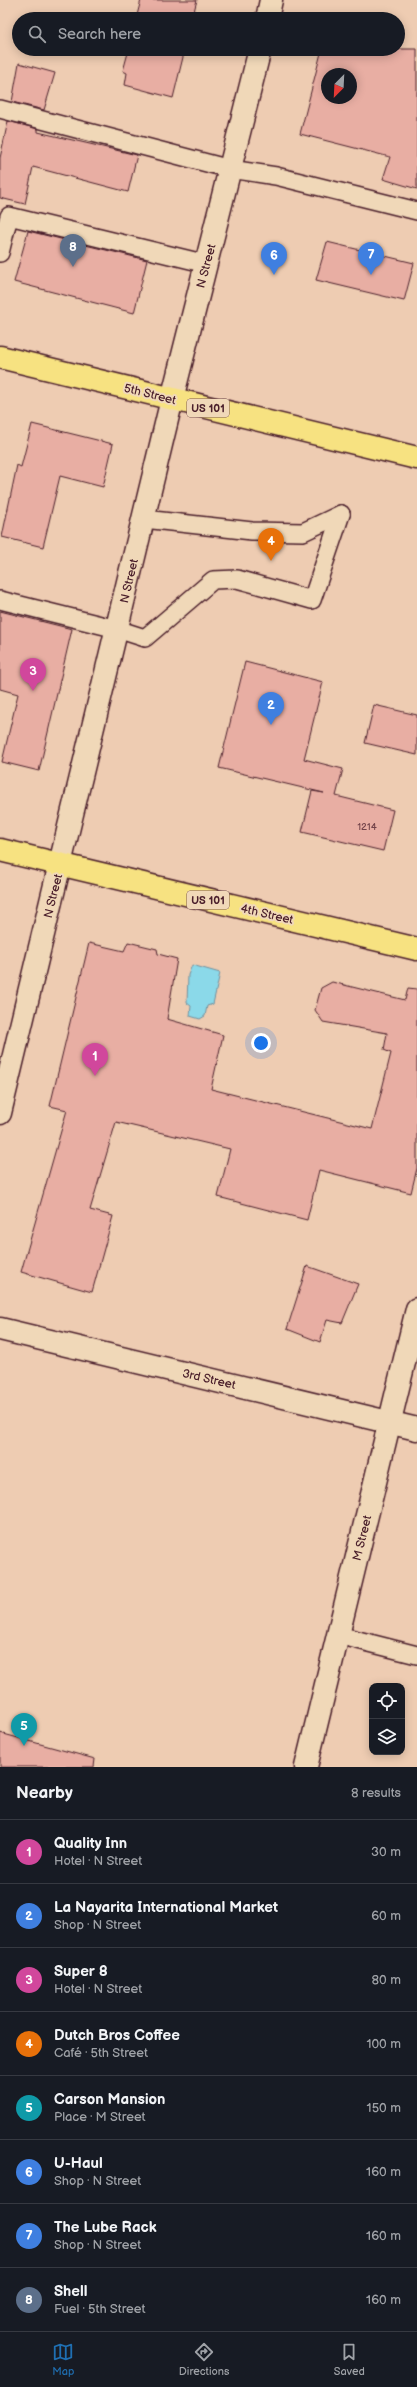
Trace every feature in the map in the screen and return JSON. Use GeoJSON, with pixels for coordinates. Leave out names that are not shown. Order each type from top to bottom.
{"type":"FeatureCollection","features":[{"type":"Feature","properties":{"kind":"highway","name":"5th Street"},"geometry":{"type":"LineString","coordinates":[[0,357],[417,458]]}},
{"type":"Feature","properties":{"kind":"highway","name":"4th Street"},"geometry":{"type":"LineString","coordinates":[[0,850],[417,949]]}},
{"type":"Feature","properties":{"kind":"street"},"geometry":{"type":"LineString","coordinates":[[268,12],[271,0]]}},
{"type":"Feature","properties":{"kind":"street","name":"N Street"},"geometry":{"type":"LineString","coordinates":[[0,1113],[61,865],[172,399],[258,56]]}},
{"type":"Feature","properties":{"kind":"street","name":"M Street"},"geometry":{"type":"LineString","coordinates":[[306,1767],[417,1309]]}},
{"type":"Feature","properties":{"kind":"street","name":"3rd Street"},"geometry":{"type":"LineString","coordinates":[[0,1329],[417,1429]]}},
{"type":"Feature","properties":{"kind":"lane"},"geometry":{"type":"LineString","coordinates":[[0,109],[230,169],[276,176],[417,211]]}},
{"type":"Feature","properties":{"kind":"lane"},"geometry":{"type":"LineString","coordinates":[[0,253],[10,216],[207,264]]}},
{"type":"Feature","properties":{"kind":"lane"},"geometry":{"type":"LineString","coordinates":[[0,600],[117,629],[145,638],[214,580],[237,578],[312,600],[340,514],[303,532],[252,531],[144,519]]}},
{"type":"Feature","properties":{"kind":"lane"},"geometry":{"type":"LineString","coordinates":[[338,1635],[417,1654]]}},
{"type":"Feature","properties":{"kind":"water"},"geometry":{"type":"Polygon","coordinates":[[[192,965],[220,973],[213,1004],[207,1006],[205,1016],[200,1019],[190,1016],[191,1006],[187,1003],[188,975],[192,965]]]}},
{"type":"Feature","properties":{"kind":"building"},"geometry":{"type":"Polygon","coordinates":[[[141,0],[197,0],[194,12],[138,12],[141,0]]]}},
{"type":"Feature","properties":{"kind":"building"},"geometry":{"type":"Polygon","coordinates":[[[405,49],[417,49],[417,189],[383,179],[390,157],[300,134],[320,56],[405,56],[405,49]]]}},
{"type":"Feature","properties":{"kind":"building"},"geometry":{"type":"Polygon","coordinates":[[[127,56],[183,56],[173,98],[125,85],[127,73],[123,71],[127,56]]]}},
{"type":"Feature","properties":{"kind":"building"},"geometry":{"type":"Polygon","coordinates":[[[19,63],[55,73],[44,110],[12,102],[19,63]]]}},
{"type":"Feature","properties":{"kind":"building"},"geometry":{"type":"Polygon","coordinates":[[[8,121],[38,129],[38,132],[137,155],[128,192],[33,167],[25,204],[0,198],[0,158],[8,121]]]}},
{"type":"Feature","properties":{"kind":"building"},"geometry":{"type":"Polygon","coordinates":[[[28,231],[147,260],[134,313],[14,282],[28,231]]]}},
{"type":"Feature","properties":{"kind":"building"},"geometry":{"type":"Polygon","coordinates":[[[327,242],[414,263],[404,301],[316,280],[327,242]]]}},
{"type":"Feature","properties":{"kind":"building"},"geometry":{"type":"Polygon","coordinates":[[[32,424],[113,444],[103,487],[60,476],[43,547],[2,537],[17,465],[21,467],[32,424]]]}},
{"type":"Feature","properties":{"kind":"building"},"geometry":{"type":"Polygon","coordinates":[[[0,611],[72,629],[39,771],[2,762],[18,694],[0,689],[0,611]]]}},
{"type":"Feature","properties":{"kind":"building"},"geometry":{"type":"Polygon","coordinates":[[[245,662],[323,682],[304,759],[343,769],[336,796],[393,810],[383,851],[302,832],[312,791],[324,793],[219,768],[245,662]]]}},
{"type":"Feature","properties":{"kind":"building"},"geometry":{"type":"Polygon","coordinates":[[[374,705],[417,715],[417,755],[365,743],[374,705]]]}},
{"type":"Feature","properties":{"kind":"building"},"geometry":{"type":"Polygon","coordinates":[[[128,942],[157,949],[158,954],[177,959],[167,1019],[223,1035],[211,1089],[372,1129],[391,1053],[384,1050],[387,1033],[323,1022],[315,1010],[321,988],[332,982],[405,1000],[408,988],[417,989],[417,1168],[411,1193],[319,1170],[307,1220],[218,1197],[230,1149],[116,1122],[90,1210],[113,1216],[92,1292],[21,1272],[67,1110],[50,1106],[89,943],[124,951],[128,942]]]}},
{"type":"Feature","properties":{"kind":"building"},"geometry":{"type":"Polygon","coordinates":[[[307,1266],[358,1284],[342,1323],[327,1320],[320,1342],[287,1329],[307,1266]]]}},
{"type":"Feature","properties":{"kind":"building"},"geometry":{"type":"Polygon","coordinates":[[[0,1733],[95,1759],[94,1767],[0,1767],[0,1733]]]}},
{"type":"Feature","properties":{"kind":"place","name":"Shell"},"geometry":{"type":"Point","coordinates":[73,267]}},
{"type":"Feature","properties":{"kind":"place","name":"U-Haul"},"geometry":{"type":"Point","coordinates":[274,275]}},
{"type":"Feature","properties":{"kind":"place","name":"The Lube Rack"},"geometry":{"type":"Point","coordinates":[371,275]}},
{"type":"Feature","properties":{"kind":"place","name":"Dutch Bros Coffee"},"geometry":{"type":"Point","coordinates":[271,561]}},
{"type":"Feature","properties":{"kind":"place","name":"Super 8"},"geometry":{"type":"Point","coordinates":[33,691]}},
{"type":"Feature","properties":{"kind":"place","name":"La Nayarita International Market"},"geometry":{"type":"Point","coordinates":[271,725]}},
{"type":"Feature","properties":{"kind":"place","name":"Quality Inn"},"geometry":{"type":"Point","coordinates":[95,1076]}},
{"type":"Feature","properties":{"kind":"place","name":"Carson Mansion"},"geometry":{"type":"Point","coordinates":[24,1746]}}]}
